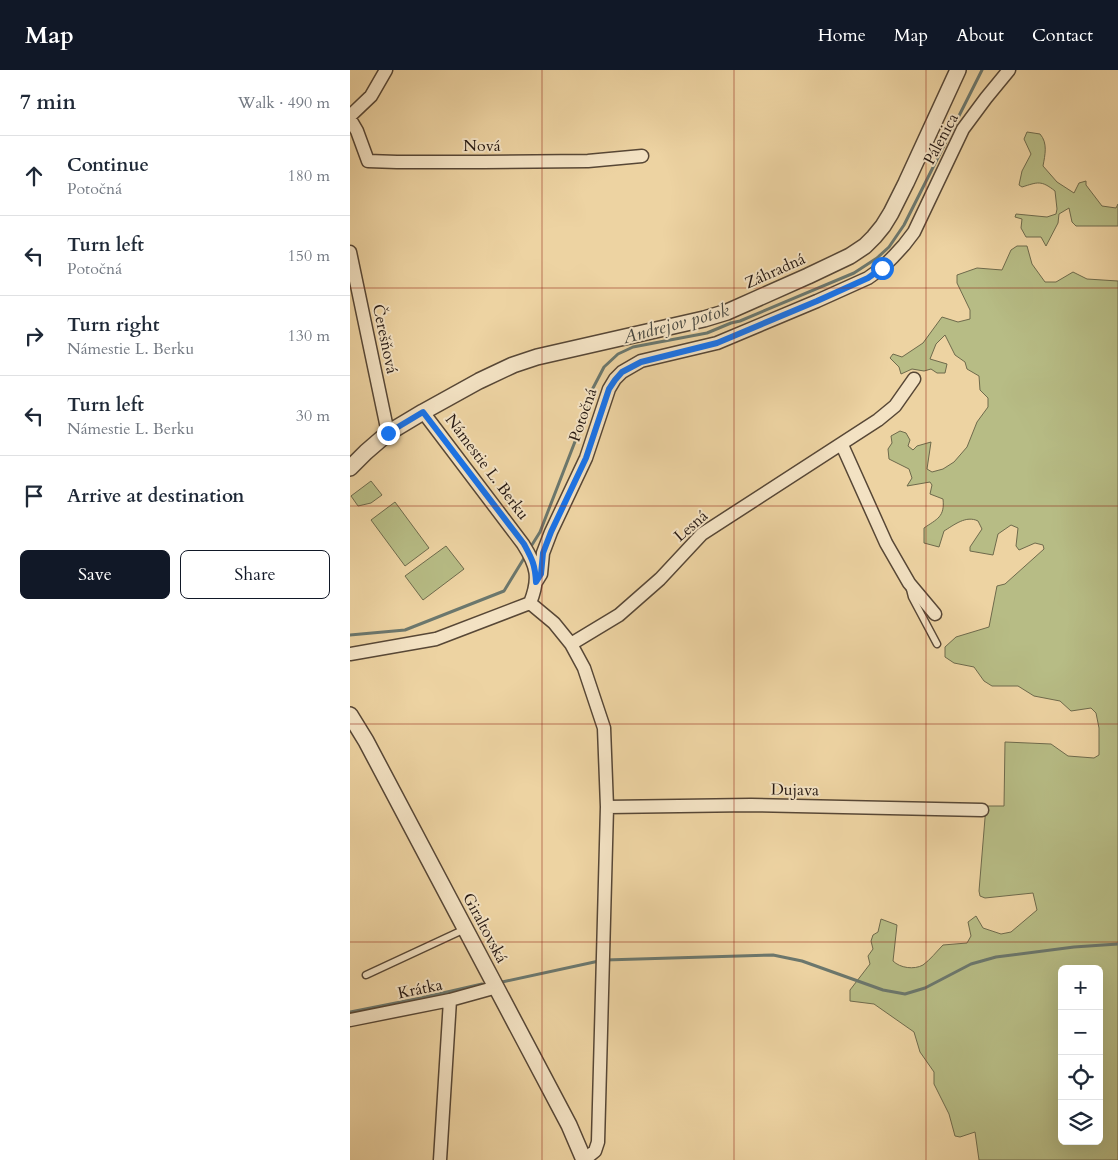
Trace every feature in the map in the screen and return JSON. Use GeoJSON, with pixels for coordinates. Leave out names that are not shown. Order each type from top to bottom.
{"type":"FeatureCollection","features":[{"type":"Feature","properties":{"kind":"street"},"geometry":{"type":"LineString","coordinates":[[351,114],[371,96],[386,70]]}},
{"type":"Feature","properties":{"kind":"street","name":"Záhradná"},"geometry":{"type":"LineString","coordinates":[[423,412],[479,381],[513,365],[572,348],[704,319],[727,312],[850,256],[874,237],[891,213],[958,70]]}},
{"type":"Feature","properties":{"kind":"street","name":"Pálenica"},"geometry":{"type":"LineString","coordinates":[[914,232],[962,129],[1009,70]]}},
{"type":"Feature","properties":{"kind":"street","name":"Nová"},"geometry":{"type":"LineString","coordinates":[[351,114],[368,161],[578,161],[642,156]]}},
{"type":"Feature","properties":{"kind":"street","name":"Potočná"},"geometry":{"type":"LineString","coordinates":[[536,582],[541,574],[543,553],[586,458],[609,389],[622,372],[641,362],[725,340],[868,278],[882,268],[914,232]]}},
{"type":"Feature","properties":{"kind":"street","name":"Čerešňová"},"geometry":{"type":"LineString","coordinates":[[350,252],[388,433]]}},
{"type":"Feature","properties":{"kind":"street","name":"Lesná"},"geometry":{"type":"LineString","coordinates":[[571,644],[619,615],[660,579],[702,534],[878,420],[895,406],[914,379]]}},
{"type":"Feature","properties":{"kind":"street","name":"Námestie L. Berku"},"geometry":{"type":"LineString","coordinates":[[350,468],[388,433],[423,412],[524,544],[533,560],[536,582],[530,603]]}},
{"type":"Feature","properties":{"kind":"street"},"geometry":{"type":"LineString","coordinates":[[842,444],[886,543],[908,583],[935,614]]}},
{"type":"Feature","properties":{"kind":"street"},"geometry":{"type":"LineString","coordinates":[[350,654],[436,639],[530,603],[554,623],[571,644],[584,668],[604,728],[607,807],[598,1142],[596,1151],[584,1160]]}},
{"type":"Feature","properties":{"kind":"street","name":"Giraltovská"},"geometry":{"type":"LineString","coordinates":[[350,714],[497,987],[569,1125],[584,1160]]}},
{"type":"Feature","properties":{"kind":"street","name":"Dujava"},"geometry":{"type":"LineString","coordinates":[[607,807],[751,805],[982,810]]}},
{"type":"Feature","properties":{"kind":"street","name":"Krátka"},"geometry":{"type":"LineString","coordinates":[[350,1020],[450,1000],[497,987]]}},
{"type":"Feature","properties":{"kind":"street"},"geometry":{"type":"LineString","coordinates":[[440,1160],[450,1000]]}},
{"type":"Feature","properties":{"kind":"lane"},"geometry":{"type":"LineString","coordinates":[[908,583],[912,597],[937,644]]}},
{"type":"Feature","properties":{"kind":"lane"},"geometry":{"type":"LineString","coordinates":[[366,975],[466,929]]}},
{"type":"Feature","properties":{"kind":"green space"},"geometry":{"type":"Polygon","coordinates":[[[1027,132],[1040,134],[1043,138],[1045,149],[1043,166],[1057,182],[1074,193],[1079,183],[1086,181],[1086,185],[1102,206],[1116,208],[1118,204],[1118,226],[1076,226],[1072,222],[1069,208],[1059,214],[1058,223],[1046,246],[1041,237],[1026,237],[1021,228],[1022,219],[1015,217],[1016,214],[1047,217],[1056,214],[1057,209],[1055,191],[1050,187],[1039,183],[1022,187],[1019,185],[1022,171],[1031,154],[1024,139],[1027,132]]]}},
{"type":"Feature","properties":{"kind":"green space"},"geometry":{"type":"Polygon","coordinates":[[[1017,246],[1027,246],[1032,264],[1045,282],[1056,282],[1073,272],[1087,279],[1118,281],[1118,1160],[979,1160],[975,1132],[960,1137],[955,1136],[949,1114],[934,1084],[934,1072],[920,1052],[914,1032],[874,1004],[850,1001],[850,990],[870,964],[868,956],[873,949],[871,941],[873,935],[878,932],[881,919],[897,925],[893,961],[903,967],[911,968],[923,965],[943,945],[967,943],[971,936],[968,922],[976,916],[983,928],[1001,934],[1011,932],[1037,910],[1033,893],[985,898],[980,896],[979,891],[986,806],[1004,806],[1005,742],[1051,744],[1068,756],[1094,758],[1099,755],[1099,728],[1096,713],[1091,708],[1071,711],[1060,701],[1034,696],[1018,686],[992,686],[984,681],[974,667],[954,663],[945,657],[945,647],[956,637],[989,627],[997,586],[1005,584],[1044,549],[1043,545],[1035,543],[1019,550],[1016,546],[1018,528],[1011,525],[998,534],[993,555],[970,551],[970,547],[982,529],[978,521],[974,519],[960,522],[944,531],[939,547],[924,543],[924,528],[941,514],[943,499],[930,494],[932,485],[930,482],[907,486],[912,478],[909,469],[889,459],[888,449],[892,443],[891,436],[900,431],[906,433],[910,440],[908,446],[913,450],[917,446],[931,442],[927,469],[932,472],[943,469],[954,462],[967,447],[977,422],[988,407],[988,398],[980,390],[979,376],[967,369],[965,362],[955,355],[945,335],[936,344],[930,359],[947,364],[945,373],[937,373],[931,369],[924,371],[912,369],[901,374],[899,367],[890,358],[893,354],[902,357],[923,343],[942,317],[958,322],[970,319],[970,310],[957,283],[957,275],[977,268],[1002,270],[1011,250],[1017,246]]]}},
{"type":"Feature","properties":{"kind":"green space"},"geometry":{"type":"Polygon","coordinates":[[[371,481],[382,495],[371,503],[358,506],[351,496],[371,481]]]}},
{"type":"Feature","properties":{"kind":"green space"},"geometry":{"type":"Polygon","coordinates":[[[395,502],[429,548],[405,566],[371,520],[395,502]]]}},
{"type":"Feature","properties":{"kind":"green space"},"geometry":{"type":"Polygon","coordinates":[[[446,546],[464,569],[423,600],[405,576],[446,546]]]}},
{"type":"Feature","properties":{"kind":"waterway","name":"Andrejov potok"},"geometry":{"type":"LineString","coordinates":[[530,548],[540,532],[588,408],[592,390],[604,367],[618,354],[633,347],[707,333],[740,321],[854,273],[877,258],[889,247],[904,225],[982,70]]}},
{"type":"Feature","properties":{"kind":"waterway","name":"Andrejov potok"},"geometry":{"type":"LineString","coordinates":[[350,635],[405,630],[504,591],[526,555]]}},
{"type":"Feature","properties":{"kind":"waterway"},"geometry":{"type":"LineString","coordinates":[[605,960],[773,955],[802,961],[883,990],[905,994],[925,988],[971,964],[996,957],[1074,947],[1118,944]]}},
{"type":"Feature","properties":{"kind":"waterway"},"geometry":{"type":"LineString","coordinates":[[502,982],[599,961]]}},
{"type":"Feature","properties":{"kind":"waterway"},"geometry":{"type":"LineString","coordinates":[[350,1012],[482,984]]}},
{"type":"Feature","properties":{"kind":"route"},"geometry":{"type":"LineString","coordinates":[[388,433],[423,412],[524,544],[533,560],[536,582],[541,574],[543,553],[586,458],[609,389],[622,372],[656,357],[717,343],[740,334],[868,278],[882,268]]}}]}
